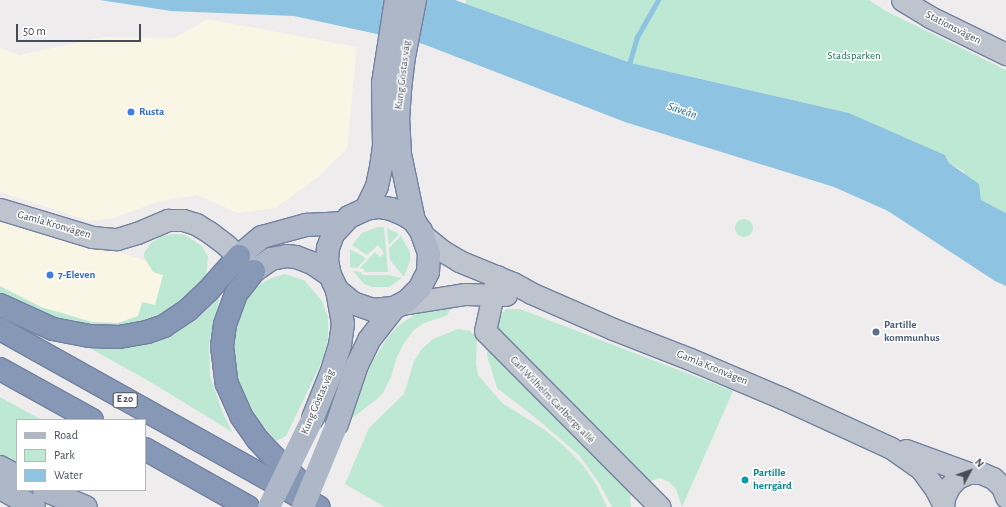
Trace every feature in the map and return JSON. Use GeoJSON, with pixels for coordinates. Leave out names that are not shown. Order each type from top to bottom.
{"type":"FeatureCollection","features":[{"type":"Feature","properties":{"kind":"highway"},"geometry":{"type":"LineString","coordinates":[[0,305],[53,329],[89,336],[119,337],[147,332],[164,326],[188,310],[208,291],[239,256]]}},
{"type":"Feature","properties":{"kind":"highway"},"geometry":{"type":"LineString","coordinates":[[254,271],[236,294],[225,325],[222,346],[227,384],[241,416],[258,440],[295,478],[329,507]]}},
{"type":"Feature","properties":{"kind":"highway","name":"E 20"},"geometry":{"type":"LineString","coordinates":[[0,329],[319,507]]}},
{"type":"Feature","properties":{"kind":"highway"},"geometry":{"type":"LineString","coordinates":[[0,369],[90,419]]}},
{"type":"Feature","properties":{"kind":"highway"},"geometry":{"type":"LineString","coordinates":[[146,451],[248,507]]}},
{"type":"Feature","properties":{"kind":"main road","name":"Kung Göstas väg"},"geometry":{"type":"LineString","coordinates":[[396,0],[395,55],[400,88],[400,154],[419,229]]}},
{"type":"Feature","properties":{"kind":"main road","name":"Kung Göstas väg"},"geometry":{"type":"LineString","coordinates":[[366,209],[377,186],[384,146],[383,83],[415,0]]}},
{"type":"Feature","properties":{"kind":"main road"},"geometry":{"type":"LineString","coordinates":[[254,271],[271,259],[287,256],[296,257],[312,263],[333,282],[347,300],[359,307],[380,310],[398,306],[420,288],[428,272],[429,254],[419,229],[403,214],[391,209],[379,207],[357,212],[341,223],[333,234],[328,248],[327,262],[333,282]]}},
{"type":"Feature","properties":{"kind":"main road"},"geometry":{"type":"LineString","coordinates":[[239,256],[262,237],[306,225],[341,223]]}},
{"type":"Feature","properties":{"kind":"main road","name":"Kung Göstas väg"},"geometry":{"type":"LineString","coordinates":[[269,507],[313,418],[332,371],[340,345],[342,324],[333,282]]}},
{"type":"Feature","properties":{"kind":"main road","name":"Kung Göstas väg"},"geometry":{"type":"LineString","coordinates":[[302,507],[337,424],[357,365],[369,340],[398,306]]}},
{"type":"Feature","properties":{"kind":"main road"},"geometry":{"type":"LineString","coordinates":[[0,466],[16,475]]}},
{"type":"Feature","properties":{"kind":"main road"},"geometry":{"type":"LineString","coordinates":[[0,488],[34,507]]}},
{"type":"Feature","properties":{"kind":"main road"},"geometry":{"type":"LineString","coordinates":[[46,491],[86,507]]}},
{"type":"Feature","properties":{"kind":"street","name":"Stationsvägen"},"geometry":{"type":"LineString","coordinates":[[902,0],[930,17],[1006,54]]}},
{"type":"Feature","properties":{"kind":"street","name":"Gamla Kronvägen"},"geometry":{"type":"LineString","coordinates":[[0,209],[92,237],[117,239],[137,233],[168,220],[183,220],[196,224],[209,232],[239,256],[254,271]]}},
{"type":"Feature","properties":{"kind":"street","name":"Gamla Kronvägen"},"geometry":{"type":"LineString","coordinates":[[419,229],[441,250],[495,285],[531,293],[782,398],[892,448],[920,469],[936,490],[943,506]]}},
{"type":"Feature","properties":{"kind":"street","name":"Gamla Kronvägen"},"geometry":{"type":"LineString","coordinates":[[398,306],[465,294],[495,285]]}},
{"type":"Feature","properties":{"kind":"street","name":"Carl Wilhelm Carlbergs allé"},"geometry":{"type":"LineString","coordinates":[[495,285],[485,331],[660,507]]}},
{"type":"Feature","properties":{"kind":"street","name":"Gamla Kronvägen"},"geometry":{"type":"LineString","coordinates":[[892,448],[911,450],[969,473],[981,473],[993,478],[1006,494]]}},
{"type":"Feature","properties":{"kind":"street"},"geometry":{"type":"LineString","coordinates":[[943,506],[946,492],[952,482],[969,473]]}},
{"type":"Feature","properties":{"kind":"shaded area"},"geometry":{"type":"Polygon","coordinates":[[[207,19],[357,47],[347,149],[318,177],[276,208],[238,213],[197,195],[157,202],[114,218],[90,221],[0,192],[0,48],[19,55],[104,37],[175,38],[207,19]]]}},
{"type":"Feature","properties":{"kind":"shaded area"},"geometry":{"type":"Polygon","coordinates":[[[0,215],[166,267],[152,315],[118,323],[92,322],[41,307],[0,286],[0,215]]]}},
{"type":"Feature","properties":{"kind":"green space","name":"Stadsparken"},"geometry":{"type":"Polygon","coordinates":[[[466,0],[869,0],[886,11],[1006,70],[1006,213],[981,200],[963,171],[949,163],[945,155],[849,113],[631,63],[466,4],[466,0]]]}},
{"type":"Feature","properties":{"kind":"green space"},"geometry":{"type":"Polygon","coordinates":[[[740,219],[748,219],[753,224],[751,235],[748,237],[740,237],[735,232],[735,224],[740,219]]]}},
{"type":"Feature","properties":{"kind":"green space"},"geometry":{"type":"Polygon","coordinates":[[[378,227],[384,227],[388,272],[364,272],[364,269],[360,268],[375,252],[380,257],[384,253],[378,245],[367,255],[352,245],[362,233],[378,227]]]}},
{"type":"Feature","properties":{"kind":"green space"},"geometry":{"type":"Polygon","coordinates":[[[387,228],[399,234],[389,245],[389,244],[387,228]]]}},
{"type":"Feature","properties":{"kind":"green space"},"geometry":{"type":"Polygon","coordinates":[[[174,234],[185,235],[202,246],[208,257],[206,278],[201,287],[146,327],[100,331],[54,320],[0,296],[0,286],[41,307],[92,322],[118,323],[138,316],[142,302],[155,305],[163,275],[153,272],[144,257],[144,253],[151,243],[162,236],[174,234]]]}},
{"type":"Feature","properties":{"kind":"green space"},"geometry":{"type":"Polygon","coordinates":[[[401,236],[410,252],[410,261],[404,277],[390,260],[389,248],[401,236]]]}},
{"type":"Feature","properties":{"kind":"green space"},"geometry":{"type":"Polygon","coordinates":[[[350,249],[366,258],[357,268],[350,267],[350,249]]]}},
{"type":"Feature","properties":{"kind":"green space"},"geometry":{"type":"Polygon","coordinates":[[[353,271],[361,272],[362,275],[388,275],[402,278],[389,287],[372,287],[364,284],[353,271]]]}},
{"type":"Feature","properties":{"kind":"green space"},"geometry":{"type":"Polygon","coordinates":[[[285,274],[304,280],[322,301],[328,317],[328,339],[323,359],[286,436],[276,441],[249,409],[238,388],[233,352],[240,312],[248,298],[255,288],[269,279],[285,274]]]}},
{"type":"Feature","properties":{"kind":"green space"},"geometry":{"type":"Polygon","coordinates":[[[220,297],[209,344],[210,376],[222,411],[232,432],[154,384],[86,346],[112,348],[135,346],[171,334],[196,320],[220,297]]]}},
{"type":"Feature","properties":{"kind":"green space"},"geometry":{"type":"Polygon","coordinates":[[[455,304],[446,316],[424,323],[414,330],[404,343],[396,359],[391,377],[383,393],[351,419],[370,366],[387,338],[398,326],[425,309],[455,304]]]}},
{"type":"Feature","properties":{"kind":"green space"},"geometry":{"type":"Polygon","coordinates":[[[506,309],[520,309],[733,391],[682,507],[676,489],[669,482],[660,478],[645,483],[495,331],[501,314],[506,309]]]}},
{"type":"Feature","properties":{"kind":"green space"},"geometry":{"type":"Polygon","coordinates":[[[458,329],[470,331],[477,338],[476,364],[478,375],[502,403],[545,430],[582,464],[596,484],[607,507],[385,507],[345,484],[369,428],[404,394],[414,361],[422,349],[433,339],[458,329]]]}},
{"type":"Feature","properties":{"kind":"green space"},"geometry":{"type":"Polygon","coordinates":[[[489,343],[634,490],[630,498],[631,507],[612,507],[599,483],[579,455],[536,418],[497,388],[487,355],[489,343]]]}},
{"type":"Feature","properties":{"kind":"green space"},"geometry":{"type":"Polygon","coordinates":[[[0,397],[40,419],[16,419],[16,464],[0,455],[0,397]]]}},
{"type":"Feature","properties":{"kind":"water","name":"Säveån"},"geometry":{"type":"Polygon","coordinates":[[[100,0],[455,0],[631,63],[849,113],[945,155],[949,163],[979,184],[981,200],[1006,213],[1006,286],[995,281],[888,211],[834,187],[625,122],[423,44],[294,16],[171,11],[100,0]]]}},
{"type":"Feature","properties":{"kind":"waterway"},"geometry":{"type":"LineString","coordinates":[[628,68],[637,37],[658,0]]}},
{"type":"Feature","properties":{"kind":"place","name":"Rusta"},"geometry":{"type":"Point","coordinates":[131,112]}},
{"type":"Feature","properties":{"kind":"place","name":"7-Eleven"},"geometry":{"type":"Point","coordinates":[50,275]}},
{"type":"Feature","properties":{"kind":"place","name":"Partille kommunhus"},"geometry":{"type":"Point","coordinates":[876,332]}},
{"type":"Feature","properties":{"kind":"place","name":"Partille herrgård"},"geometry":{"type":"Point","coordinates":[745,480]}}]}
